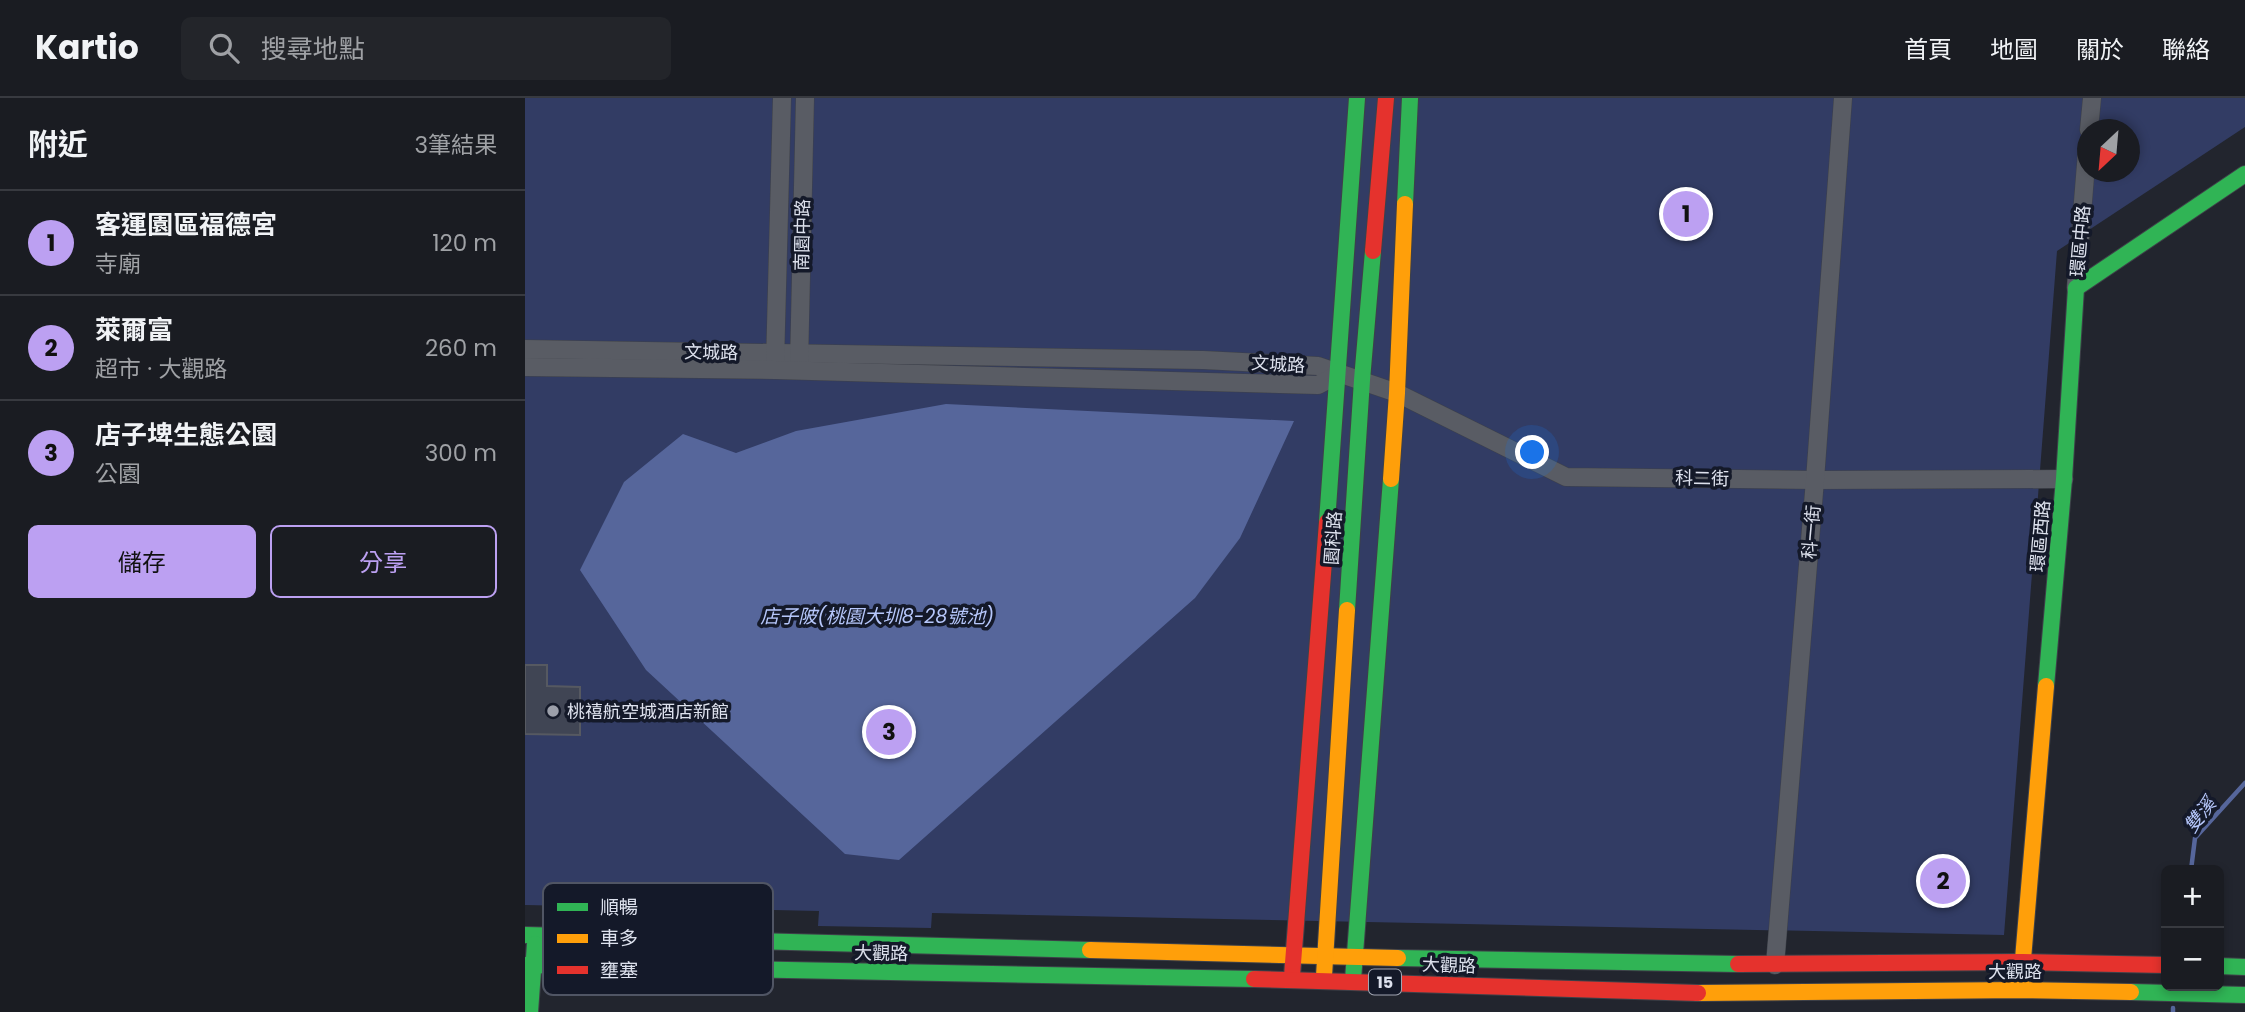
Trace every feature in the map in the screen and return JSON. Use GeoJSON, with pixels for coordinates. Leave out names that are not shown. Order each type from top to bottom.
{"type":"FeatureCollection","features":[{"type":"Feature","properties":{"kind":"street","name":"南園中路"},"geometry":{"type":"LineString","coordinates":[[776,362],[782,98]]}},
{"type":"Feature","properties":{"kind":"street","name":"南園中路"},"geometry":{"type":"LineString","coordinates":[[799,372],[806,98]]}},
{"type":"Feature","properties":{"kind":"street"},"geometry":{"type":"LineString","coordinates":[[1291,980],[1339,374],[1357,98]]}},
{"type":"Feature","properties":{"kind":"street","name":"園科路"},"geometry":{"type":"LineString","coordinates":[[1323,981],[1362,380],[1386,98]]}},
{"type":"Feature","properties":{"kind":"street"},"geometry":{"type":"LineString","coordinates":[[1353,981],[1397,393],[1410,98]]}},
{"type":"Feature","properties":{"kind":"street","name":"科一街"},"geometry":{"type":"LineString","coordinates":[[1775,965],[1843,98]]}},
{"type":"Feature","properties":{"kind":"street"},"geometry":{"type":"LineString","coordinates":[[2090,119],[2092,98]]}},
{"type":"Feature","properties":{"kind":"street"},"geometry":{"type":"LineString","coordinates":[[2076,288],[2245,174]]}},
{"type":"Feature","properties":{"kind":"street","name":"環區中路"},"geometry":{"type":"LineString","coordinates":[[2076,288],[2085,182]]}},
{"type":"Feature","properties":{"kind":"street","name":"環區西路"},"geometry":{"type":"LineString","coordinates":[[2021,990],[2064,479],[2076,288]]}},
{"type":"Feature","properties":{"kind":"street","name":"文城路"},"geometry":{"type":"LineString","coordinates":[[525,349],[776,362],[799,372],[1318,385],[1339,374]]}},
{"type":"Feature","properties":{"kind":"street","name":"文城路"},"geometry":{"type":"LineString","coordinates":[[525,367],[776,362],[799,353],[1203,360],[1318,366],[1339,374]]}},
{"type":"Feature","properties":{"kind":"street","name":"科二街"},"geometry":{"type":"LineString","coordinates":[[1339,374],[1397,393],[1566,477],[2064,479]]}},
{"type":"Feature","properties":{"kind":"street"},"geometry":{"type":"LineString","coordinates":[[530,935],[530,1012]]}},
{"type":"Feature","properties":{"kind":"street","name":"大觀路"},"geometry":{"type":"LineString","coordinates":[[773,941],[1775,965],[2022,962],[2161,965]]}},
{"type":"Feature","properties":{"kind":"street"},"geometry":{"type":"LineString","coordinates":[[2224,966],[2245,967]]}},
{"type":"Feature","properties":{"kind":"street","name":"大觀路"},"geometry":{"type":"LineString","coordinates":[[773,970],[1353,981],[1700,993],[2021,990],[2245,995]]}},
{"type":"Feature","properties":{"kind":"shaded area"},"geometry":{"type":"Polygon","coordinates":[[[525,98],[2245,98],[2245,127],[2057,251],[2004,935],[932,913],[931,928],[818,926],[819,911],[773,910],[773,883],[543,883],[543,905],[525,905],[525,98]]]}},
{"type":"Feature","properties":{"kind":"water","name":"店子陂(桃園大圳8-28號池)"},"geometry":{"type":"Polygon","coordinates":[[[946,404],[1294,421],[1240,538],[1195,598],[899,860],[845,854],[646,670],[580,570],[624,482],[683,434],[736,453],[796,431],[946,404]]]}},
{"type":"Feature","properties":{"kind":"building"},"geometry":{"type":"Polygon","coordinates":[[[1687,195],[1703,205],[1685,233],[1670,222],[1687,195]]]}},
{"type":"Feature","properties":{"kind":"building","name":"桃禧航空城酒店新館"},"geometry":{"type":"Polygon","coordinates":[[[525,665],[547,665],[547,686],[580,687],[580,735],[525,734],[525,665]]]}},
{"type":"Feature","properties":{"kind":"waterway","name":"雙溪"},"geometry":{"type":"LineString","coordinates":[[2192,865],[2195,838],[2245,783]]}},
{"type":"Feature","properties":{"kind":"traffic: fast"},"geometry":{"type":"LineString","coordinates":[[1327,522],[1357,98]]}},
{"type":"Feature","properties":{"kind":"traffic: fast"},"geometry":{"type":"LineString","coordinates":[[1405,204],[1410,98]]}},
{"type":"Feature","properties":{"kind":"traffic: fast"},"geometry":{"type":"LineString","coordinates":[[2046,686],[2064,479],[2076,288],[2245,174]]}},
{"type":"Feature","properties":{"kind":"traffic: fast"},"geometry":{"type":"LineString","coordinates":[[1347,610],[1373,251]]}},
{"type":"Feature","properties":{"kind":"traffic: fast"},"geometry":{"type":"LineString","coordinates":[[1353,980],[1391,479]]}},
{"type":"Feature","properties":{"kind":"traffic: fast"},"geometry":{"type":"LineString","coordinates":[[525,935],[543,935]]}},
{"type":"Feature","properties":{"kind":"traffic: fast"},"geometry":{"type":"LineString","coordinates":[[773,942],[1090,950]]}},
{"type":"Feature","properties":{"kind":"traffic: fast"},"geometry":{"type":"LineString","coordinates":[[530,1012],[535,944]]}},
{"type":"Feature","properties":{"kind":"traffic: fast"},"geometry":{"type":"LineString","coordinates":[[1398,958],[1738,964]]}},
{"type":"Feature","properties":{"kind":"traffic: fast"},"geometry":{"type":"LineString","coordinates":[[525,965],[543,965]]}},
{"type":"Feature","properties":{"kind":"traffic: fast"},"geometry":{"type":"LineString","coordinates":[[2224,966],[2245,967]]}},
{"type":"Feature","properties":{"kind":"traffic: fast"},"geometry":{"type":"LineString","coordinates":[[773,970],[1254,979]]}},
{"type":"Feature","properties":{"kind":"traffic: fast"},"geometry":{"type":"LineString","coordinates":[[2131,992],[2245,995]]}},
{"type":"Feature","properties":{"kind":"traffic: slow"},"geometry":{"type":"LineString","coordinates":[[1391,479],[1405,204]]}},
{"type":"Feature","properties":{"kind":"traffic: slow"},"geometry":{"type":"LineString","coordinates":[[1324,976],[1347,610]]}},
{"type":"Feature","properties":{"kind":"traffic: slow"},"geometry":{"type":"LineString","coordinates":[[2021,983],[2046,686]]}},
{"type":"Feature","properties":{"kind":"traffic: slow"},"geometry":{"type":"LineString","coordinates":[[1090,950],[1398,958]]}},
{"type":"Feature","properties":{"kind":"traffic: slow"},"geometry":{"type":"LineString","coordinates":[[1698,993],[2021,990],[2131,992]]}},
{"type":"Feature","properties":{"kind":"traffic: jam"},"geometry":{"type":"LineString","coordinates":[[1373,251],[1386,98]]}},
{"type":"Feature","properties":{"kind":"traffic: jam"},"geometry":{"type":"LineString","coordinates":[[1292,976],[1327,522]]}},
{"type":"Feature","properties":{"kind":"traffic: jam"},"geometry":{"type":"LineString","coordinates":[[1738,964],[2022,962],[2161,965]]}},
{"type":"Feature","properties":{"kind":"traffic: jam"},"geometry":{"type":"LineString","coordinates":[[1254,979],[1698,993]]}},
{"type":"Feature","properties":{"kind":"place","name":"客運園區福德宮"},"geometry":{"type":"Point","coordinates":[1686,214]}},
{"type":"Feature","properties":{"kind":"place","name":"桃禧航空城酒店新館"},"geometry":{"type":"Point","coordinates":[553,711]}},
{"type":"Feature","properties":{"kind":"place","name":"店子埤生態公園"},"geometry":{"type":"Point","coordinates":[889,732]}},
{"type":"Feature","properties":{"kind":"place","name":"萊爾富"},"geometry":{"type":"Point","coordinates":[1943,881]}}]}
